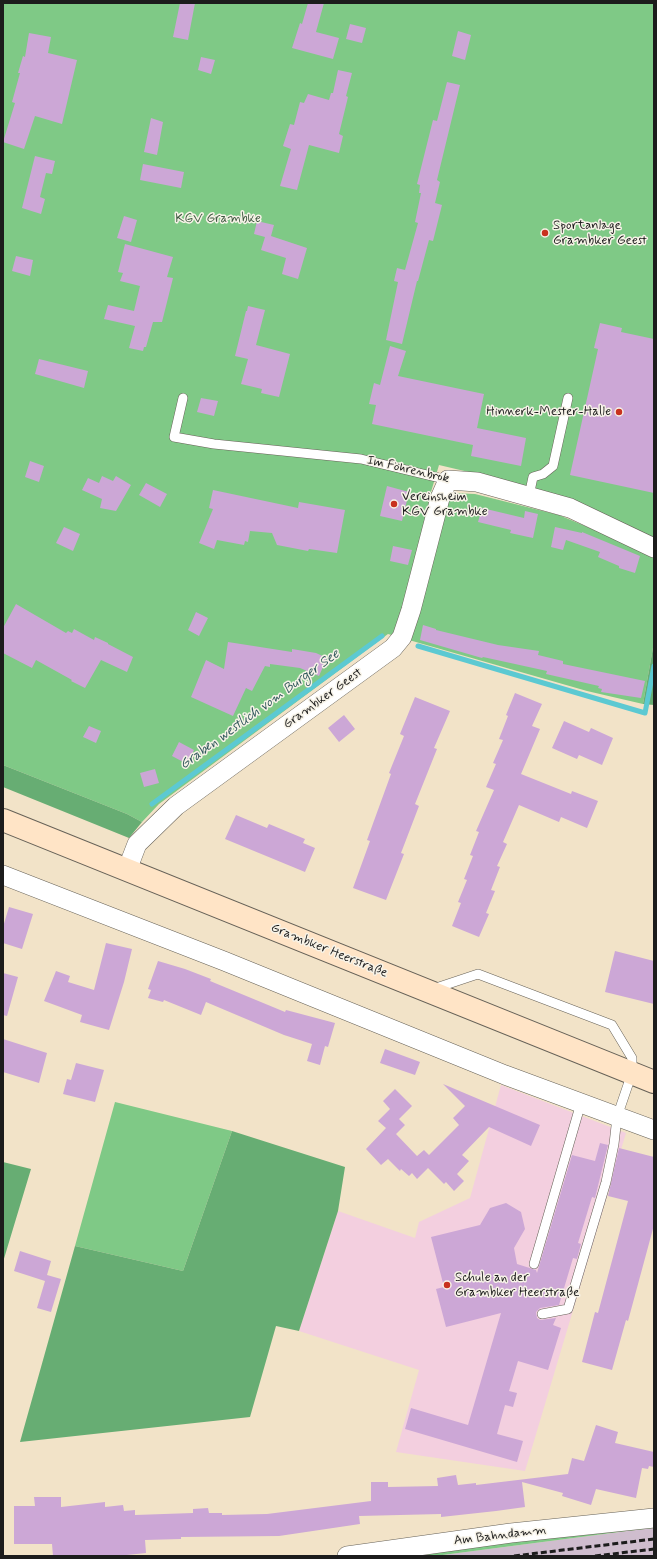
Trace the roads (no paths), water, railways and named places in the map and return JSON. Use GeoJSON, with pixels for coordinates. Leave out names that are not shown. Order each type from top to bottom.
{"type":"FeatureCollection","features":[{"type":"Feature","properties":{"kind":"main road","name":"Grambker Heerstraße"},"geometry":{"type":"LineString","coordinates":[[3,820],[654,1082]]}},
{"type":"Feature","properties":{"kind":"street","name":"Im Föhrenbrok"},"geometry":{"type":"LineString","coordinates":[[448,480],[478,482],[570,508],[654,548]]}},
{"type":"Feature","properties":{"kind":"street","name":"Grambker Geest"},"geometry":{"type":"LineString","coordinates":[[128,870],[137,844],[176,806],[393,648],[402,637],[413,603],[440,498],[448,480]]}},
{"type":"Feature","properties":{"kind":"street"},"geometry":{"type":"LineString","coordinates":[[3,875],[210,955],[505,1075],[654,1130]]}},
{"type":"Feature","properties":{"kind":"street","name":"Am Bahndamm"},"geometry":{"type":"LineString","coordinates":[[346,1556],[511,1533],[654,1518]]}},
{"type":"Feature","properties":{"kind":"lane","name":"Im Föhrenbrok"},"geometry":{"type":"LineString","coordinates":[[183,398],[174,437],[214,444],[361,459],[448,480]]}},
{"type":"Feature","properties":{"kind":"lane"},"geometry":{"type":"LineString","coordinates":[[529,496],[533,478],[543,474],[552,466],[568,398]]}},
{"type":"Feature","properties":{"kind":"lane"},"geometry":{"type":"LineString","coordinates":[[428,991],[478,974],[612,1025],[632,1058],[632,1073],[617,1117],[614,1144],[606,1182],[568,1309],[542,1314]]}},
{"type":"Feature","properties":{"kind":"lane"},"geometry":{"type":"LineString","coordinates":[[534,1264],[581,1103]]}},
{"type":"Feature","properties":{"kind":"waterway","name":"Graben westlich vom Burger See"},"geometry":{"type":"LineString","coordinates":[[152,804],[382,636]]}},
{"type":"Feature","properties":{"kind":"waterway","name":"Graben westlich vom Burger See"},"geometry":{"type":"LineString","coordinates":[[418,646],[645,713],[654,666]]}},
{"type":"Feature","properties":{"kind":"railway"},"geometry":{"type":"LineString","coordinates":[[514,1556],[654,1539]]}},
{"type":"Feature","properties":{"kind":"railway"},"geometry":{"type":"LineString","coordinates":[[595,1556],[654,1549]]}},
{"type":"Feature","properties":{"kind":"place","name":"Sportanlage Grambker Geest"},"geometry":{"type":"Point","coordinates":[545,233]}},
{"type":"Feature","properties":{"kind":"place","name":"Hinnerk-Mester-Halle"},"geometry":{"type":"Point","coordinates":[619,412]}},
{"type":"Feature","properties":{"kind":"place","name":"Vereinsheim KGV Grambke"},"geometry":{"type":"Point","coordinates":[394,504]}},
{"type":"Feature","properties":{"kind":"place","name":"Schule an der Grambker Heerstraße"},"geometry":{"type":"Point","coordinates":[447,1285]}},
{"type":"Feature","properties":{"kind":"park label","name":"KGV Grambke"},"geometry":{"type":"Point","coordinates":[218,219]}}]}
